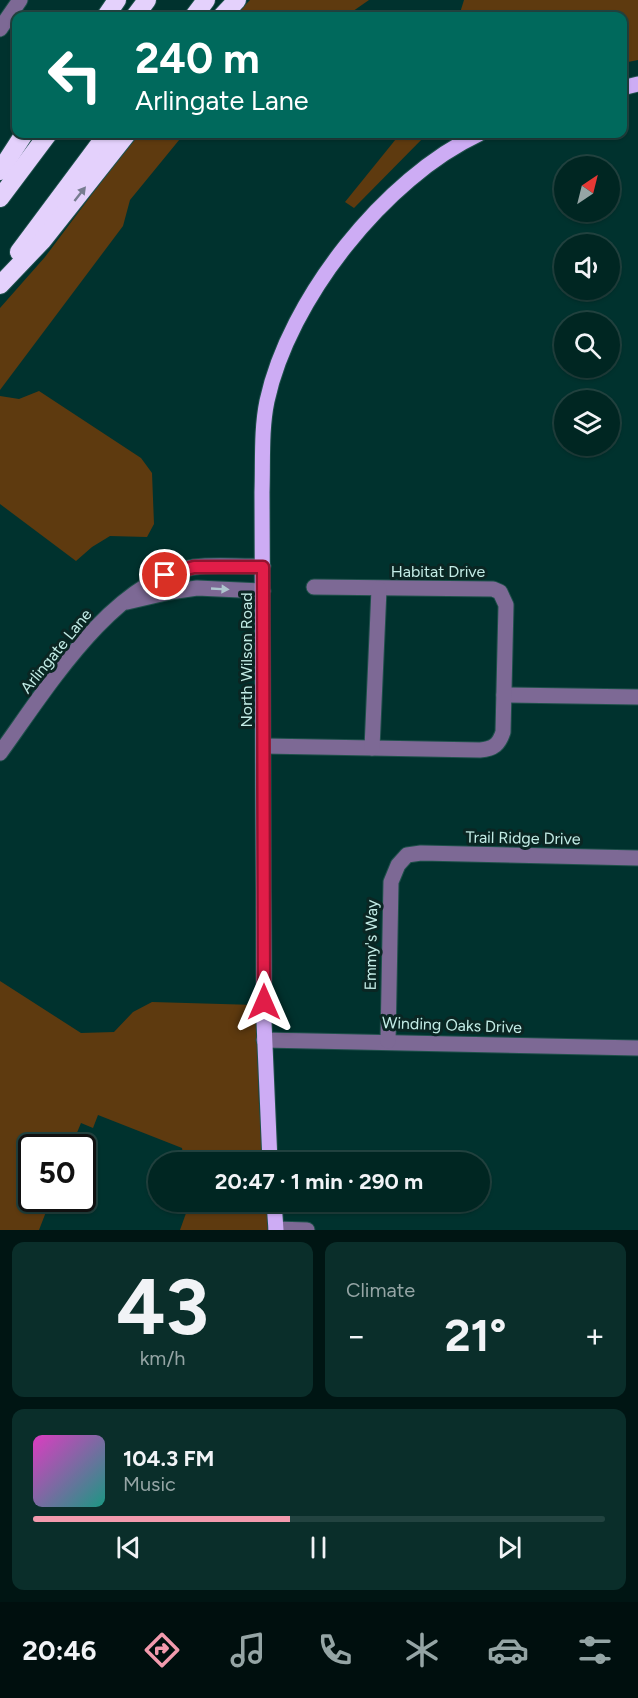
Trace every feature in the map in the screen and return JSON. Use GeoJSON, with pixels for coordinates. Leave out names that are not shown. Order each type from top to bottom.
{"type":"FeatureCollection","features":[{"type":"Feature","properties":{"kind":"highway"},"geometry":{"type":"LineString","coordinates":[[226,12],[237,0]]}},
{"type":"Feature","properties":{"kind":"highway"},"geometry":{"type":"LineString","coordinates":[[0,171],[21,138]]}},
{"type":"Feature","properties":{"kind":"highway"},"geometry":{"type":"LineString","coordinates":[[0,198],[45,138]]}},
{"type":"Feature","properties":{"kind":"highway"},"geometry":{"type":"LineString","coordinates":[[0,277],[104,138]]}},
{"type":"Feature","properties":{"kind":"highway"},"geometry":{"type":"LineString","coordinates":[[0,285],[43,240],[124,138]]}},
{"type":"Feature","properties":{"kind":"main road","name":"North Wilson Road"},"geometry":{"type":"LineString","coordinates":[[270,1152],[264,1040],[262,492],[265,419],[275,374],[293,331],[326,274],[366,222],[406,181],[471,138]]}},
{"type":"Feature","properties":{"kind":"main road"},"geometry":{"type":"LineString","coordinates":[[275,1212],[276,1230]]}},
{"type":"Feature","properties":{"kind":"street"},"geometry":{"type":"LineString","coordinates":[[0,29],[20,0]]}},
{"type":"Feature","properties":{"kind":"street","name":"Arlingate Lane"},"geometry":{"type":"LineString","coordinates":[[0,753],[96,628],[142,587],[165,575],[194,567],[263,567]]}},
{"type":"Feature","properties":{"kind":"street","name":"Habitat Drive"},"geometry":{"type":"LineString","coordinates":[[264,746],[491,749],[500,742],[503,732],[506,605],[500,592],[493,589],[314,587]]}},
{"type":"Feature","properties":{"kind":"street"},"geometry":{"type":"LineString","coordinates":[[121,604],[197,588],[263,591]]}},
{"type":"Feature","properties":{"kind":"street","name":"Habitat Drive"},"geometry":{"type":"LineString","coordinates":[[372,748],[378,589]]}},
{"type":"Feature","properties":{"kind":"street"},"geometry":{"type":"LineString","coordinates":[[504,695],[638,697]]}},
{"type":"Feature","properties":{"kind":"street","name":"Trail Ridge Drive"},"geometry":{"type":"LineString","coordinates":[[407,855],[421,853],[638,858]]}},
{"type":"Feature","properties":{"kind":"street","name":"Emmy's Way"},"geometry":{"type":"LineString","coordinates":[[388,1041],[391,882],[398,865],[407,855]]}},
{"type":"Feature","properties":{"kind":"street","name":"Winding Oaks Drive"},"geometry":{"type":"LineString","coordinates":[[264,1040],[638,1048]]}},
{"type":"Feature","properties":{"kind":"street"},"geometry":{"type":"LineString","coordinates":[[276,1230],[307,1230]]}},
{"type":"Feature","properties":{"kind":"shaded area"},"geometry":{"type":"Polygon","coordinates":[[[250,0],[369,0],[352,12],[239,12],[250,0]]]}},
{"type":"Feature","properties":{"kind":"shaded area"},"geometry":{"type":"Polygon","coordinates":[[[464,0],[638,0],[638,60],[627,62],[627,12],[460,12],[464,0]]]}},
{"type":"Feature","properties":{"kind":"shaded area"},"geometry":{"type":"Polygon","coordinates":[[[134,138],[181,138],[130,200],[123,226],[0,390],[0,308],[45,257],[134,138]]]}},
{"type":"Feature","properties":{"kind":"shaded area"},"geometry":{"type":"Polygon","coordinates":[[[397,138],[423,138],[354,208],[345,202],[397,138]]]}},
{"type":"Feature","properties":{"kind":"shaded area"},"geometry":{"type":"Polygon","coordinates":[[[39,391],[141,458],[152,473],[154,524],[147,537],[110,536],[92,547],[76,561],[0,504],[0,396],[19,399],[39,391]]]}},
{"type":"Feature","properties":{"kind":"shaded area"},"geometry":{"type":"Polygon","coordinates":[[[0,981],[81,1033],[114,1032],[133,1012],[152,1002],[256,1005],[259,1104],[263,1152],[183,1152],[182,1148],[98,1115],[93,1128],[81,1123],[76,1134],[18,1134],[18,1212],[46,1212],[39,1230],[0,1230],[0,981]]]}},
{"type":"Feature","properties":{"kind":"shaded area"},"geometry":{"type":"Polygon","coordinates":[[[186,1212],[268,1212],[270,1230],[180,1230],[186,1212]]]}},
{"type":"Feature","properties":{"kind":"route"},"geometry":{"type":"LineString","coordinates":[[165,575],[194,567],[263,567],[264,1002]]}}]}
